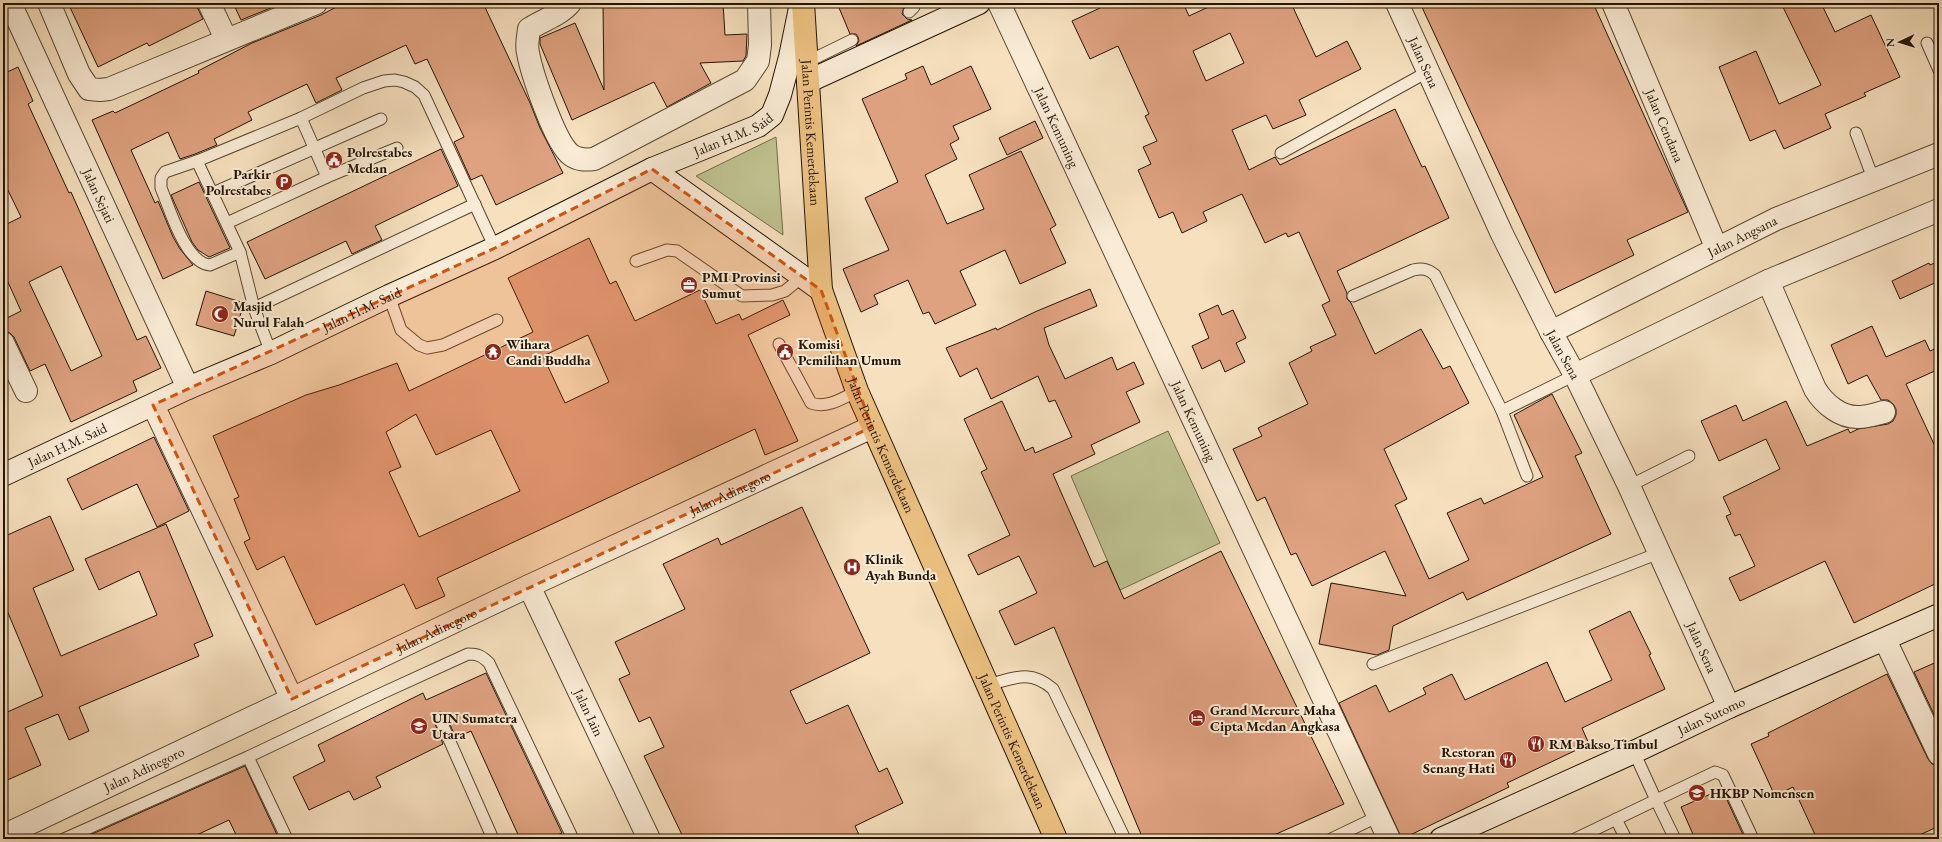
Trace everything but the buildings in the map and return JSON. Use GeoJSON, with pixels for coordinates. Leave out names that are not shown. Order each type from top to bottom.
{"type":"FeatureCollection","features":[{"type":"Feature","properties":{"kind":"main road","name":"Jalan Perintis Kemerdekaan"},"geometry":{"type":"LineString","coordinates":[[802,3],[808,72],[821,290],[872,427],[1056,839]]}},
{"type":"Feature","properties":{"kind":"street","name":"Jalan Sejati"},"geometry":{"type":"LineString","coordinates":[[10,3],[188,388]]}},
{"type":"Feature","properties":{"kind":"street"},"geometry":{"type":"LineString","coordinates":[[49,3],[80,74],[90,89],[100,90],[109,89],[226,39],[316,3]]}},
{"type":"Feature","properties":{"kind":"street"},"geometry":{"type":"LineString","coordinates":[[209,3],[226,39]]}},
{"type":"Feature","properties":{"kind":"street"},"geometry":{"type":"LineString","coordinates":[[570,3],[556,15],[545,18],[529,29],[527,53],[553,130],[560,143],[571,155],[584,161],[594,159],[745,80],[758,62],[760,45],[759,3]]}},
{"type":"Feature","properties":{"kind":"street","name":"Jalan H.M. Said"},"geometry":{"type":"LineString","coordinates":[[3,475],[188,388],[271,353],[389,296],[494,248],[652,169],[758,126],[772,115],[790,57],[802,3]]}},
{"type":"Feature","properties":{"kind":"street"},"geometry":{"type":"LineString","coordinates":[[808,72],[979,3]]}},
{"type":"Feature","properties":{"kind":"street","name":"Jalan Kemuning"},"geometry":{"type":"LineString","coordinates":[[999,3],[1389,839]]}},
{"type":"Feature","properties":{"kind":"street","name":"Jalan Sena"},"geometry":{"type":"LineString","coordinates":[[1397,3],[1502,234],[1551,332],[1576,375],[1629,486],[1728,707]]}},
{"type":"Feature","properties":{"kind":"street","name":"Jalan Cendana"},"geometry":{"type":"LineString","coordinates":[[1612,3],[1717,249]]}},
{"type":"Feature","properties":{"kind":"street","name":"Jalan Angsana"},"geometry":{"type":"LineString","coordinates":[[1551,332],[1776,219],[1939,154]]}},
{"type":"Feature","properties":{"kind":"street"},"geometry":{"type":"LineString","coordinates":[[652,169],[821,290]]}},
{"type":"Feature","properties":{"kind":"street"},"geometry":{"type":"LineString","coordinates":[[1576,375],[1768,281],[1939,210]]}},
{"type":"Feature","properties":{"kind":"street"},"geometry":{"type":"LineString","coordinates":[[1768,281],[1815,390],[1822,400],[1846,415],[1859,417],[1884,412]]}},
{"type":"Feature","properties":{"kind":"street"},"geometry":{"type":"LineString","coordinates":[[3,343],[26,391]]}},
{"type":"Feature","properties":{"kind":"street"},"geometry":{"type":"LineString","coordinates":[[153,405],[292,699]]}},
{"type":"Feature","properties":{"kind":"street","name":"Jalan Adinegoro"},"geometry":{"type":"LineString","coordinates":[[3,836],[529,586],[872,427]]}},
{"type":"Feature","properties":{"kind":"street","name":"Jalan Iain"},"geometry":{"type":"LineString","coordinates":[[529,586],[649,839]]}},
{"type":"Feature","properties":{"kind":"street","name":"Jalan Sutomo"},"geometry":{"type":"LineString","coordinates":[[1441,839],[1634,752],[1728,707],[1939,616]]}},
{"type":"Feature","properties":{"kind":"street"},"geometry":{"type":"LineString","coordinates":[[1885,640],[1939,754]]}},
{"type":"Feature","properties":{"kind":"lane"},"geometry":{"type":"LineString","coordinates":[[808,72],[852,40]]}},
{"type":"Feature","properties":{"kind":"lane"},"geometry":{"type":"LineString","coordinates":[[1928,44],[1939,70]]}},
{"type":"Feature","properties":{"kind":"lane"},"geometry":{"type":"LineString","coordinates":[[1282,153],[1429,72]]}},
{"type":"Feature","properties":{"kind":"lane"},"geometry":{"type":"LineString","coordinates":[[240,252],[216,264],[206,265],[191,253],[177,227],[161,188],[161,178],[165,172],[197,161],[301,118],[362,88],[384,81],[404,82],[416,87],[424,95],[494,248]]}},
{"type":"Feature","properties":{"kind":"lane"},"geometry":{"type":"LineString","coordinates":[[301,118],[327,177]]}},
{"type":"Feature","properties":{"kind":"lane"},"geometry":{"type":"LineString","coordinates":[[213,194],[380,119]]}},
{"type":"Feature","properties":{"kind":"lane"},"geometry":{"type":"LineString","coordinates":[[1856,133],[1874,181]]}},
{"type":"Feature","properties":{"kind":"lane"},"geometry":{"type":"LineString","coordinates":[[227,223],[327,177],[397,148]]}},
{"type":"Feature","properties":{"kind":"lane"},"geometry":{"type":"LineString","coordinates":[[197,161],[240,252],[254,308],[271,353]]}},
{"type":"Feature","properties":{"kind":"lane"},"geometry":{"type":"LineString","coordinates":[[254,308],[475,204]]}},
{"type":"Feature","properties":{"kind":"lane"},"geometry":{"type":"LineString","coordinates":[[636,261],[668,250],[677,251],[742,296],[772,295],[785,291],[802,277]]}},
{"type":"Feature","properties":{"kind":"lane"},"geometry":{"type":"LineString","coordinates":[[1353,296],[1413,270],[1423,268],[1429,270],[1435,275],[1502,411],[1527,476]]}},
{"type":"Feature","properties":{"kind":"lane"},"geometry":{"type":"LineString","coordinates":[[389,296],[401,330],[419,345],[427,348],[443,345],[497,320]]}},
{"type":"Feature","properties":{"kind":"lane"},"geometry":{"type":"LineString","coordinates":[[779,344],[811,403],[820,405],[830,404],[857,390]]}},
{"type":"Feature","properties":{"kind":"lane"},"geometry":{"type":"LineString","coordinates":[[1502,411],[1576,375]]}},
{"type":"Feature","properties":{"kind":"lane"},"geometry":{"type":"LineString","coordinates":[[1629,486],[1689,456]]}},
{"type":"Feature","properties":{"kind":"lane"},"geometry":{"type":"LineString","coordinates":[[1374,664],[1659,553]]}},
{"type":"Feature","properties":{"kind":"lane"},"geometry":{"type":"LineString","coordinates":[[64,839],[248,758],[376,696],[468,654],[482,656],[489,663],[573,839]]}},
{"type":"Feature","properties":{"kind":"lane"},"geometry":{"type":"LineString","coordinates":[[988,685],[1018,677],[1030,676],[1044,681],[1053,688],[1125,839]]}},
{"type":"Feature","properties":{"kind":"lane"},"geometry":{"type":"LineString","coordinates":[[440,719],[493,839]]}},
{"type":"Feature","properties":{"kind":"lane"},"geometry":{"type":"LineString","coordinates":[[1634,752],[1675,839]]}},
{"type":"Feature","properties":{"kind":"lane"},"geometry":{"type":"LineString","coordinates":[[248,758],[287,839]]}},
{"type":"Feature","properties":{"kind":"lane"},"geometry":{"type":"LineString","coordinates":[[1575,839],[1711,773],[1719,773],[1726,780],[1753,839]]}},
{"type":"Feature","properties":{"kind":"lane"},"geometry":{"type":"LineString","coordinates":[[1331,839],[1379,816]]}},
{"type":"Feature","properties":{"kind":"lane"},"geometry":{"type":"LineString","coordinates":[[1616,819],[1626,839]]}},
{"type":"Feature","properties":{"kind":"highlighted area"},"geometry":{"type":"Polygon","coordinates":[[[652,169],[821,290],[872,427],[292,699],[153,405],[495,248],[652,169]]]}},
{"type":"Feature","properties":{"kind":"green space"},"geometry":{"type":"Polygon","coordinates":[[[776,137],[783,235],[696,176],[776,137]]]}},
{"type":"Feature","properties":{"kind":"green space"},"geometry":{"type":"Polygon","coordinates":[[[1168,431],[1220,543],[1120,590],[1071,476],[1168,431]]]}},
{"type":"Feature","properties":{"kind":"place","name":"Polrestabes Medan"},"geometry":{"type":"Point","coordinates":[334,160]}},
{"type":"Feature","properties":{"kind":"place","name":"Parkir Polrestabes"},"geometry":{"type":"Point","coordinates":[284,182]}},
{"type":"Feature","properties":{"kind":"place","name":"PMI Provinsi Sumut"},"geometry":{"type":"Point","coordinates":[689,285]}},
{"type":"Feature","properties":{"kind":"place","name":"Masjid Nurul Falah"},"geometry":{"type":"Point","coordinates":[220,314]}},
{"type":"Feature","properties":{"kind":"place","name":"Wihara Candi Buddha"},"geometry":{"type":"Point","coordinates":[493,352]}},
{"type":"Feature","properties":{"kind":"place","name":"Komisi Pemilihan Umum"},"geometry":{"type":"Point","coordinates":[785,352]}},
{"type":"Feature","properties":{"kind":"place","name":"Klinik Ayah Bunda"},"geometry":{"type":"Point","coordinates":[852,567]}},
{"type":"Feature","properties":{"kind":"place","name":"Grand Mercure Maha Cipta Medan Angkasa"},"geometry":{"type":"Point","coordinates":[1197,718]}},
{"type":"Feature","properties":{"kind":"place","name":"UIN Sumatera Utara"},"geometry":{"type":"Point","coordinates":[419,726]}},
{"type":"Feature","properties":{"kind":"place","name":"RM Bakso Timbul"},"geometry":{"type":"Point","coordinates":[1536,744]}},
{"type":"Feature","properties":{"kind":"place","name":"Restoran Senang Hati"},"geometry":{"type":"Point","coordinates":[1508,760]}},
{"type":"Feature","properties":{"kind":"place","name":"HKBP Nomensen"},"geometry":{"type":"Point","coordinates":[1697,793]}}]}
